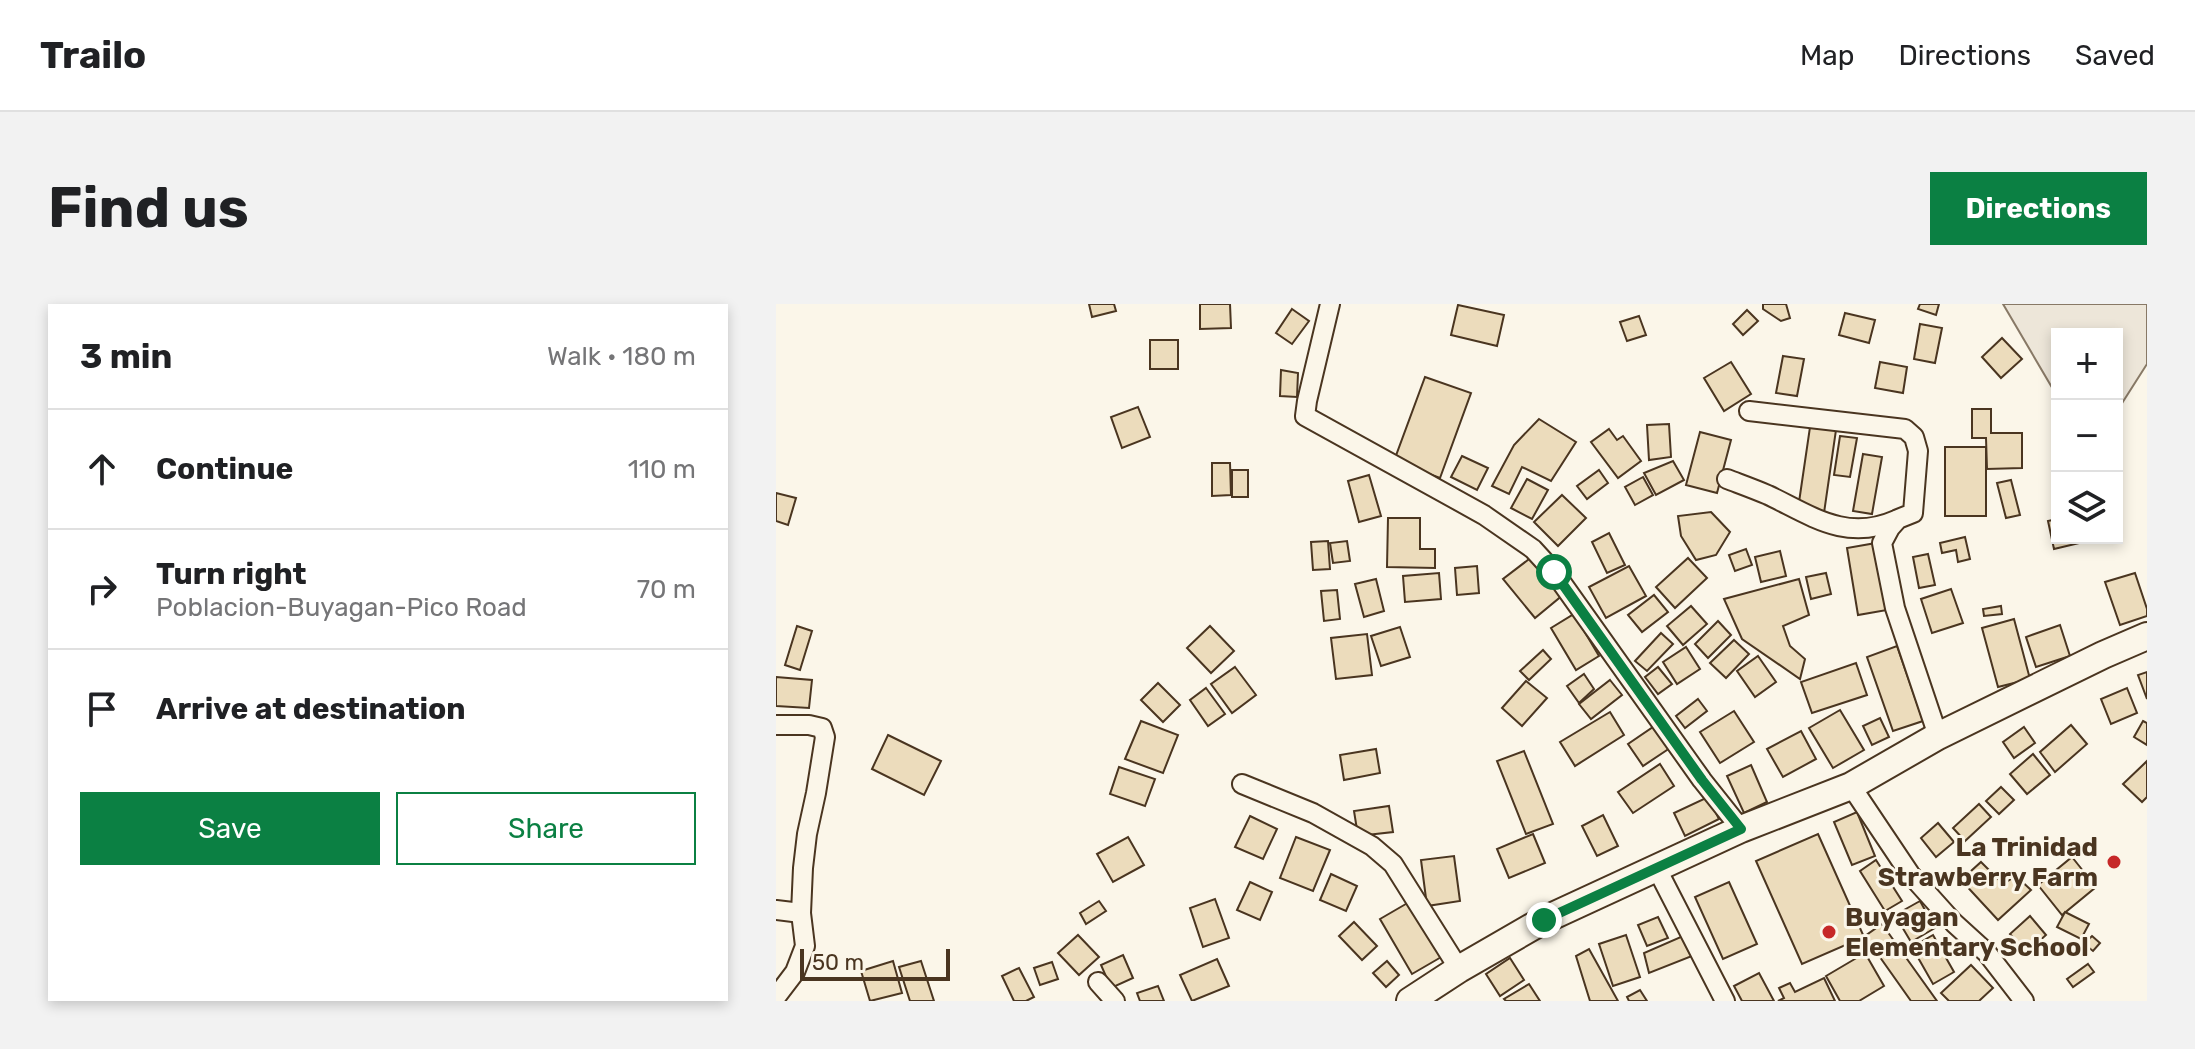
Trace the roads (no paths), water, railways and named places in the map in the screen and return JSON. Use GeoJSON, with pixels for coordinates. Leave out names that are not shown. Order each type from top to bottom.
{"type":"FeatureCollection","features":[{"type":"Feature","properties":{"kind":"main road"},"geometry":{"type":"LineString","coordinates":[[1427,997],[1459,969],[1544,920],[1741,829],[1851,786],[1938,736],[2147,636]]}},
{"type":"Feature","properties":{"kind":"street"},"geometry":{"type":"LineString","coordinates":[[1330,304],[1305,416],[1484,515],[1533,549],[1554,572],[1702,780],[1741,829]]}},
{"type":"Feature","properties":{"kind":"street"},"geometry":{"type":"LineString","coordinates":[[1727,479],[1822,523],[1865,529],[1881,527],[1913,513],[1918,451],[1914,437],[1905,429],[1749,411]]}},
{"type":"Feature","properties":{"kind":"street"},"geometry":{"type":"LineString","coordinates":[[1898,519],[1882,543],[1895,608],[1938,736]]}},
{"type":"Feature","properties":{"kind":"street"},"geometry":{"type":"LineString","coordinates":[[776,725],[822,728],[825,737],[807,834],[801,913],[805,946],[795,972],[776,997]]}},
{"type":"Feature","properties":{"kind":"street"},"geometry":{"type":"LineString","coordinates":[[1242,784],[1313,813],[1372,846],[1393,864],[1459,969]]}},
{"type":"Feature","properties":{"kind":"street"},"geometry":{"type":"LineString","coordinates":[[1851,786],[1910,874],[1954,923],[1987,953],[2024,1001]]}},
{"type":"Feature","properties":{"kind":"street"},"geometry":{"type":"LineString","coordinates":[[1656,867],[1725,1001]]}},
{"type":"Feature","properties":{"kind":"street"},"geometry":{"type":"LineString","coordinates":[[776,910],[801,913]]}},
{"type":"Feature","properties":{"kind":"street"},"geometry":{"type":"LineString","coordinates":[[1098,982],[1115,1001]]}},
{"type":"Feature","properties":{"kind":"place","name":"La Trinidad Strawberry Farm"},"geometry":{"type":"Point","coordinates":[2114,862]}},
{"type":"Feature","properties":{"kind":"place","name":"Buyagan Elementary School"},"geometry":{"type":"Point","coordinates":[1829,932]}}]}
